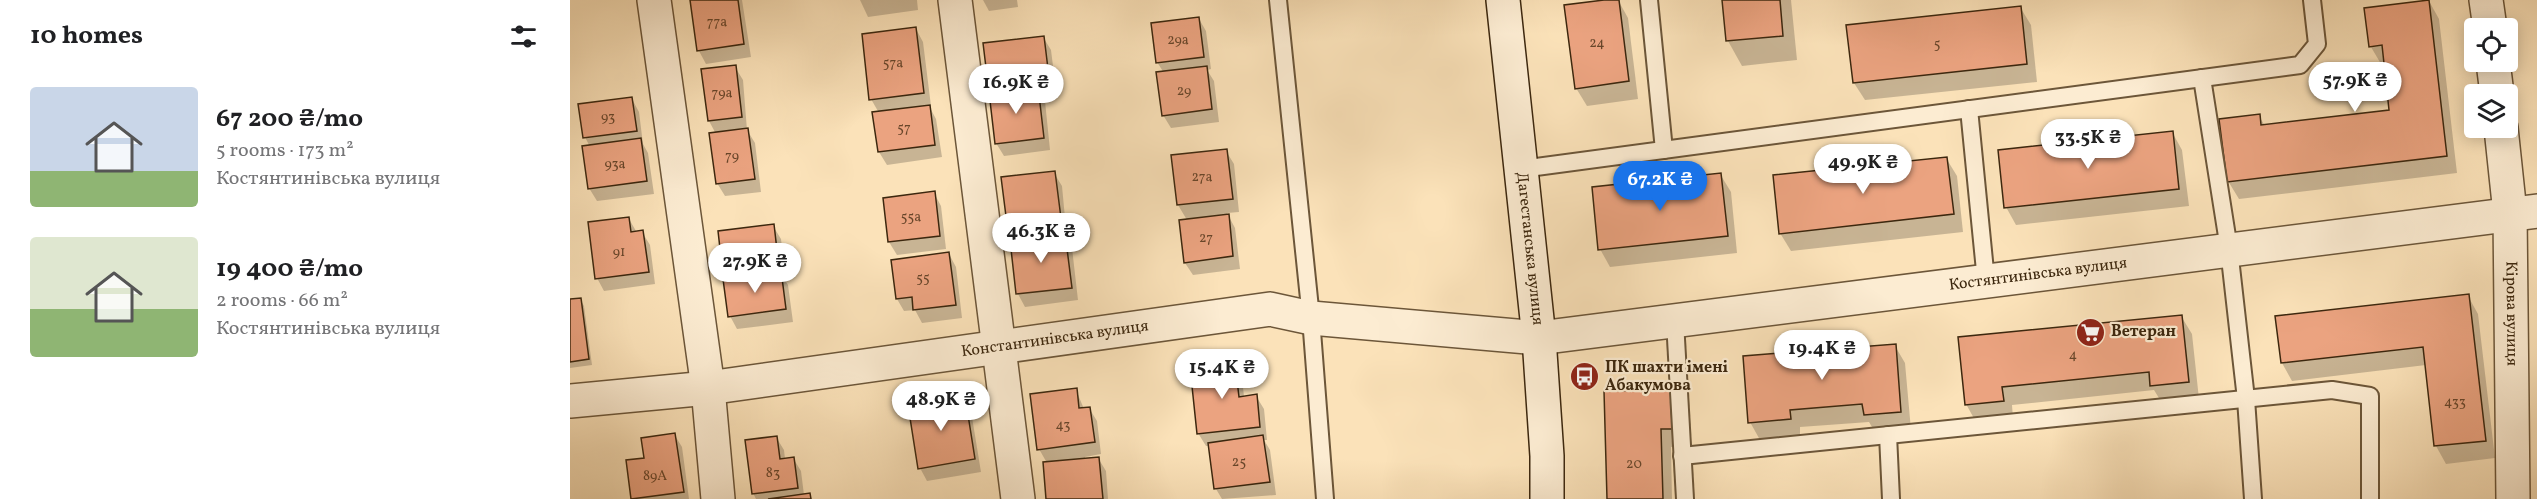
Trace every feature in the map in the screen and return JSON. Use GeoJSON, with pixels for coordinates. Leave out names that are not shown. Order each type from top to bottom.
{"type":"FeatureCollection","features":[{"type":"Feature","properties":{"kind":"street"},"geometry":{"type":"LineString","coordinates":[[654,0],[708,388],[718,499]]}},
{"type":"Feature","properties":{"kind":"street"},"geometry":{"type":"LineString","coordinates":[[955,0],[1018,499]]}},
{"type":"Feature","properties":{"kind":"street","name":"Дагестанська вулиця"},"geometry":{"type":"LineString","coordinates":[[1503,0],[1539,338],[1547,456],[1547,499]]}},
{"type":"Feature","properties":{"kind":"street"},"geometry":{"type":"LineString","coordinates":[[2486,0],[2489,18]]}},
{"type":"Feature","properties":{"kind":"street","name":"Кірова вулиця"},"geometry":{"type":"LineString","coordinates":[[2504,138],[2524,212],[2513,499]]}},
{"type":"Feature","properties":{"kind":"street","name":"Костянтинівська вулиця"},"geometry":{"type":"LineString","coordinates":[[1539,338],[2524,212]]}},
{"type":"Feature","properties":{"kind":"street","name":"Константинівська вулиця"},"geometry":{"type":"LineString","coordinates":[[570,401],[708,388],[1270,309],[1311,318],[1539,338]]}},
{"type":"Feature","properties":{"kind":"lane"},"geometry":{"type":"LineString","coordinates":[[1278,0],[1311,318],[1325,499]]}},
{"type":"Feature","properties":{"kind":"lane"},"geometry":{"type":"LineString","coordinates":[[1649,0],[1664,150]]}},
{"type":"Feature","properties":{"kind":"lane"},"geometry":{"type":"LineString","coordinates":[[1521,169],[2300,65],[2317,44],[2312,0]]}},
{"type":"Feature","properties":{"kind":"lane"},"geometry":{"type":"LineString","coordinates":[[2202,78],[2229,249],[2246,399],[2253,499]]}},
{"type":"Feature","properties":{"kind":"lane"},"geometry":{"type":"LineString","coordinates":[[1969,109],[1986,281]]}},
{"type":"Feature","properties":{"kind":"lane"},"geometry":{"type":"LineString","coordinates":[[1675,321],[1685,499]]}},
{"type":"Feature","properties":{"kind":"lane"},"geometry":{"type":"LineString","coordinates":[[1682,456],[2332,390],[2370,396],[2370,499]]}},
{"type":"Feature","properties":{"kind":"lane"},"geometry":{"type":"LineString","coordinates":[[1888,435],[1892,499]]}},
{"type":"Feature","properties":{"kind":"building"},"geometry":{"type":"Polygon","coordinates":[[[690,0],[738,0],[744,44],[697,51],[690,0]]]}},
{"type":"Feature","properties":{"kind":"building"},"geometry":{"type":"Polygon","coordinates":[[[1619,0],[1629,81],[1575,89],[1564,5],[1619,0]]]}},
{"type":"Feature","properties":{"kind":"building"},"geometry":{"type":"Polygon","coordinates":[[[1722,0],[1780,0],[1783,36],[1726,41],[1722,0]]]}},
{"type":"Feature","properties":{"kind":"building"},"geometry":{"type":"Polygon","coordinates":[[[2429,0],[2447,156],[2227,182],[2219,119],[2260,114],[2261,125],[2389,110],[2382,45],[2369,47],[2364,8],[2429,0]]]}},
{"type":"Feature","properties":{"kind":"building"},"geometry":{"type":"Polygon","coordinates":[[[2021,6],[2027,64],[1853,83],[1846,25],[2021,6]]]}},
{"type":"Feature","properties":{"kind":"building"},"geometry":{"type":"Polygon","coordinates":[[[1199,17],[1204,57],[1156,63],[1151,23],[1199,17]]]}},
{"type":"Feature","properties":{"kind":"building"},"geometry":{"type":"Polygon","coordinates":[[[916,27],[924,93],[869,100],[862,34],[916,27]]]}},
{"type":"Feature","properties":{"kind":"building"},"geometry":{"type":"Polygon","coordinates":[[[1044,36],[1049,77],[988,84],[983,43],[1044,36]]]}},
{"type":"Feature","properties":{"kind":"building"},"geometry":{"type":"Polygon","coordinates":[[[736,65],[742,117],[708,121],[701,69],[736,65]]]}},
{"type":"Feature","properties":{"kind":"building"},"geometry":{"type":"Polygon","coordinates":[[[1207,66],[1212,109],[1162,116],[1156,72],[1207,66]]]}},
{"type":"Feature","properties":{"kind":"building"},"geometry":{"type":"Polygon","coordinates":[[[1038,86],[1044,138],[995,144],[989,92],[1038,86]]]}},
{"type":"Feature","properties":{"kind":"building"},"geometry":{"type":"Polygon","coordinates":[[[632,97],[637,131],[583,138],[578,104],[632,97]]]}},
{"type":"Feature","properties":{"kind":"building"},"geometry":{"type":"Polygon","coordinates":[[[930,105],[935,145],[878,152],[872,112],[930,105]]]}},
{"type":"Feature","properties":{"kind":"building"},"geometry":{"type":"Polygon","coordinates":[[[748,128],[755,179],[716,184],[709,133],[748,128]]]}},
{"type":"Feature","properties":{"kind":"building"},"geometry":{"type":"Polygon","coordinates":[[[2173,131],[2179,189],[2004,208],[1998,150],[2173,131]]]}},
{"type":"Feature","properties":{"kind":"building"},"geometry":{"type":"Polygon","coordinates":[[[641,138],[647,181],[588,189],[582,146],[641,138]]]}},
{"type":"Feature","properties":{"kind":"building"},"geometry":{"type":"Polygon","coordinates":[[[1227,149],[1233,199],[1177,205],[1171,155],[1227,149]]]}},
{"type":"Feature","properties":{"kind":"building"},"geometry":{"type":"Polygon","coordinates":[[[1947,157],[1954,214],[1779,234],[1773,175],[1947,157]]]}},
{"type":"Feature","properties":{"kind":"building"},"geometry":{"type":"Polygon","coordinates":[[[1055,171],[1062,226],[1008,232],[1001,177],[1055,171]]]}},
{"type":"Feature","properties":{"kind":"building"},"geometry":{"type":"Polygon","coordinates":[[[1721,173],[1728,236],[1598,250],[1592,187],[1721,173]]]}},
{"type":"Feature","properties":{"kind":"building"},"geometry":{"type":"Polygon","coordinates":[[[935,191],[940,236],[888,242],[883,198],[935,191]]]}},
{"type":"Feature","properties":{"kind":"building"},"geometry":{"type":"Polygon","coordinates":[[[1229,214],[1233,256],[1184,263],[1179,220],[1229,214]]]}},
{"type":"Feature","properties":{"kind":"building"},"geometry":{"type":"Polygon","coordinates":[[[629,217],[631,232],[643,230],[649,272],[595,279],[588,222],[629,217]]]}},
{"type":"Feature","properties":{"kind":"building"},"geometry":{"type":"Polygon","coordinates":[[[774,224],[778,259],[722,266],[718,231],[774,224]]]}},
{"type":"Feature","properties":{"kind":"building"},"geometry":{"type":"Polygon","coordinates":[[[1065,233],[1072,288],[1016,294],[1010,240],[1065,233]]]}},
{"type":"Feature","properties":{"kind":"building"},"geometry":{"type":"Polygon","coordinates":[[[949,252],[956,305],[913,310],[912,297],[896,299],[891,260],[949,252]]]}},
{"type":"Feature","properties":{"kind":"building"},"geometry":{"type":"Polygon","coordinates":[[[781,270],[786,309],[728,317],[723,279],[781,270]]]}},
{"type":"Feature","properties":{"kind":"building"},"geometry":{"type":"Polygon","coordinates":[[[2469,294],[2486,441],[2434,446],[2423,347],[2281,363],[2275,316],[2469,294]]]}},
{"type":"Feature","properties":{"kind":"building"},"geometry":{"type":"Polygon","coordinates":[[[581,298],[589,359],[570,362],[570,299],[581,298]]]}},
{"type":"Feature","properties":{"kind":"building"},"geometry":{"type":"Polygon","coordinates":[[[2182,315],[2189,382],[2150,386],[2149,372],[2002,387],[2004,401],[1965,405],[1958,337],[2182,315]]]}},
{"type":"Feature","properties":{"kind":"building"},"geometry":{"type":"Polygon","coordinates":[[[1896,344],[1901,412],[1864,415],[1862,404],[1790,410],[1791,419],[1748,423],[1743,356],[1896,344]]]}},
{"type":"Feature","properties":{"kind":"building"},"geometry":{"type":"Polygon","coordinates":[[[1235,363],[1239,397],[1257,394],[1260,427],[1197,434],[1190,367],[1235,363]]]}},
{"type":"Feature","properties":{"kind":"building"},"geometry":{"type":"Polygon","coordinates":[[[1077,388],[1079,408],[1090,407],[1095,442],[1037,450],[1030,394],[1077,388]]]}},
{"type":"Feature","properties":{"kind":"building"},"geometry":{"type":"Polygon","coordinates":[[[1671,390],[1672,429],[1661,429],[1663,499],[1607,499],[1604,391],[1671,390]]]}},
{"type":"Feature","properties":{"kind":"building"},"geometry":{"type":"Polygon","coordinates":[[[965,396],[975,459],[918,469],[908,405],[965,396]]]}},
{"type":"Feature","properties":{"kind":"building"},"geometry":{"type":"Polygon","coordinates":[[[675,433],[684,492],[631,499],[626,460],[644,458],[641,438],[675,433]]]}},
{"type":"Feature","properties":{"kind":"building"},"geometry":{"type":"Polygon","coordinates":[[[1263,435],[1270,482],[1214,489],[1208,443],[1263,435]]]}},
{"type":"Feature","properties":{"kind":"building"},"geometry":{"type":"Polygon","coordinates":[[[777,436],[780,459],[794,457],[798,488],[752,494],[745,440],[777,436]]]}},
{"type":"Feature","properties":{"kind":"building"},"geometry":{"type":"Polygon","coordinates":[[[1099,457],[1103,499],[1046,499],[1043,462],[1099,457]]]}},
{"type":"Feature","properties":{"kind":"building"},"geometry":{"type":"Polygon","coordinates":[[[810,493],[811,499],[768,499],[810,493]]]}},
{"type":"Feature","properties":{"kind":"place","name":"Ветеран"},"geometry":{"type":"Point","coordinates":[2090,332]}},
{"type":"Feature","properties":{"kind":"place","name":"ПК шахти імені Абакумова"},"geometry":{"type":"Point","coordinates":[1584,377]}}]}
